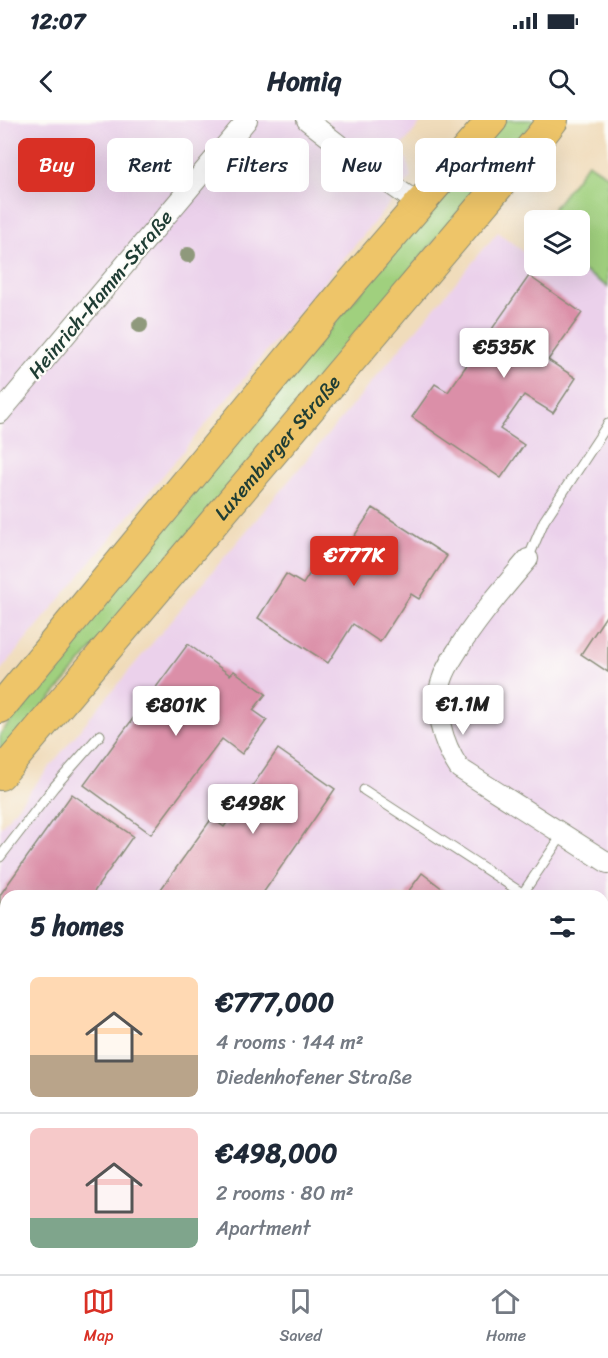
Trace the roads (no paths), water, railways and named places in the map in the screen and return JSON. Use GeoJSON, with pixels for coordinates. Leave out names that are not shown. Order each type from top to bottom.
{"type":"FeatureCollection","features":[{"type":"Feature","properties":{"kind":"main road"},"geometry":{"type":"LineString","coordinates":[[0,708],[340,297],[492,120]]}},
{"type":"Feature","properties":{"kind":"main road","name":"Luxemburger Straße"},"geometry":{"type":"LineString","coordinates":[[0,775],[553,120]]}},
{"type":"Feature","properties":{"kind":"street","name":"Heinrich-Hamm-Straße"},"geometry":{"type":"LineString","coordinates":[[0,413],[247,120]]}},
{"type":"Feature","properties":{"kind":"street"},"geometry":{"type":"LineString","coordinates":[[307,120],[380,177],[419,204]]}},
{"type":"Feature","properties":{"kind":"street"},"geometry":{"type":"LineString","coordinates":[[528,559],[483,611],[441,681],[438,711],[448,752],[459,768],[608,863]]}},
{"type":"Feature","properties":{"kind":"lane"},"geometry":{"type":"LineString","coordinates":[[528,559],[544,521],[608,424]]}},
{"type":"Feature","properties":{"kind":"lane"},"geometry":{"type":"LineString","coordinates":[[0,857],[54,787],[100,735]]}},
{"type":"Feature","properties":{"kind":"lane"},"geometry":{"type":"LineString","coordinates":[[364,790],[516,890]]}},
{"type":"Feature","properties":{"kind":"lane"},"geometry":{"type":"LineString","coordinates":[[525,890],[563,834]]}}]}
